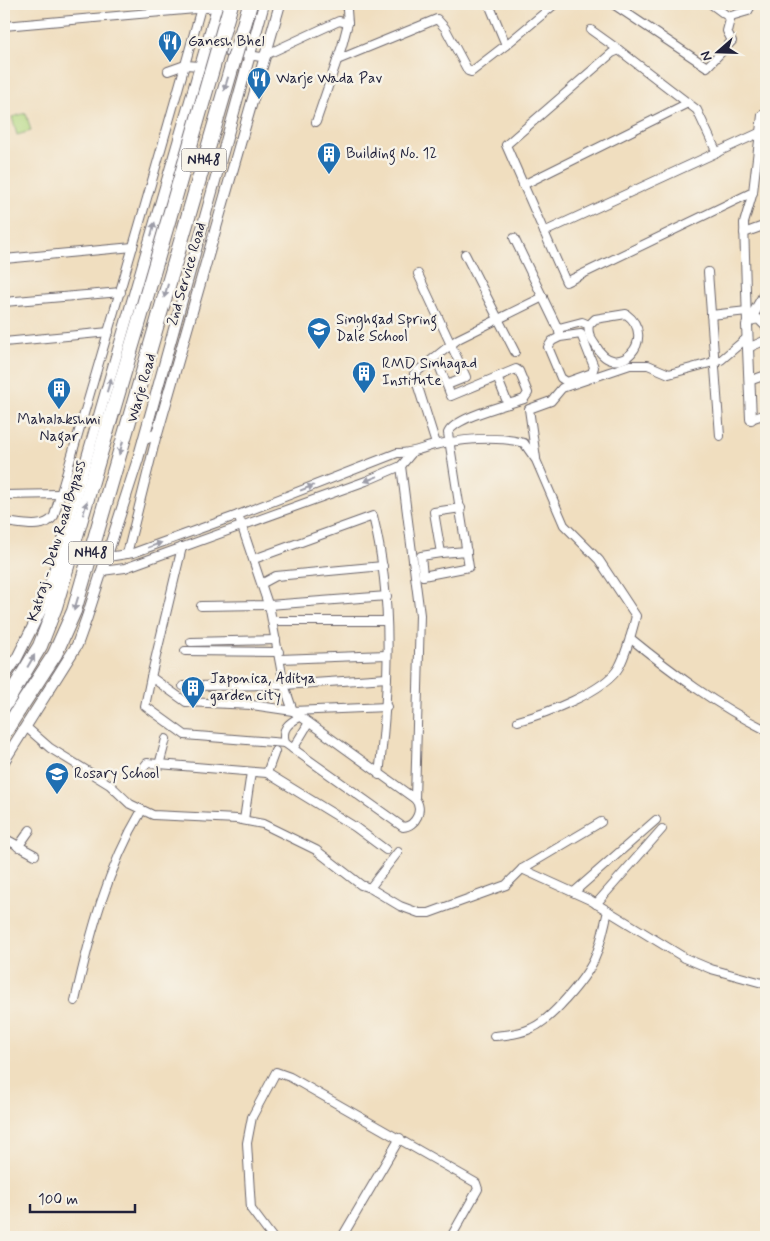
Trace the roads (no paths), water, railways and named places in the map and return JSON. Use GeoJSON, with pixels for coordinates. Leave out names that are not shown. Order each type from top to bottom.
{"type":"FeatureCollection","features":[{"type":"Feature","properties":{"kind":"highway","name":"NH48"},"geometry":{"type":"LineString","coordinates":[[4,732],[8,708],[55,654],[74,611],[250,4]]}},
{"type":"Feature","properties":{"kind":"highway","name":"Katraj - Dehu Road Bypass"},"geometry":{"type":"LineString","coordinates":[[8,708],[40,646],[55,607],[143,308],[222,5]]}},
{"type":"Feature","properties":{"kind":"street","name":"Warje Road"},"geometry":{"type":"LineString","coordinates":[[4,761],[77,645],[108,557],[264,4]]}},
{"type":"Feature","properties":{"kind":"street","name":"2nd Service Road"},"geometry":{"type":"LineString","coordinates":[[127,554],[157,434],[280,4]]}},
{"type":"Feature","properties":{"kind":"street"},"geometry":{"type":"LineString","coordinates":[[489,4],[506,45]]}},
{"type":"Feature","properties":{"kind":"street"},"geometry":{"type":"LineString","coordinates":[[337,60],[437,19],[445,28],[468,71],[471,72],[555,4]]}},
{"type":"Feature","properties":{"kind":"street"},"geometry":{"type":"LineString","coordinates":[[613,4],[707,68],[732,41],[727,31],[730,18],[739,12],[748,11],[752,4]]}},
{"type":"Feature","properties":{"kind":"street"},"geometry":{"type":"LineString","coordinates":[[711,4],[730,18]]}},
{"type":"Feature","properties":{"kind":"street"},"geometry":{"type":"LineString","coordinates":[[4,26],[222,5],[206,48],[45,602],[16,660],[4,677]]}},
{"type":"Feature","properties":{"kind":"street"},"geometry":{"type":"LineString","coordinates":[[4,522],[43,525],[54,516],[80,422],[121,292],[201,6]]}},
{"type":"Feature","properties":{"kind":"street"},"geometry":{"type":"LineString","coordinates":[[316,122],[348,23],[347,10]]}},
{"type":"Feature","properties":{"kind":"street"},"geometry":{"type":"LineString","coordinates":[[206,48],[249,57],[266,55],[339,21],[348,23]]}},
{"type":"Feature","properties":{"kind":"street"},"geometry":{"type":"LineString","coordinates":[[592,30],[697,110],[717,153]]}},
{"type":"Feature","properties":{"kind":"street"},"geometry":{"type":"LineString","coordinates":[[619,50],[612,53],[506,144],[566,282],[753,192]]}},
{"type":"Feature","properties":{"kind":"street"},"geometry":{"type":"LineString","coordinates":[[168,71],[185,65],[201,66]]}},
{"type":"Feature","properties":{"kind":"street"},"geometry":{"type":"LineString","coordinates":[[523,185],[688,103]]}},
{"type":"Feature","properties":{"kind":"street"},"geometry":{"type":"LineString","coordinates":[[766,117],[762,115],[753,192],[744,223],[751,319],[748,337],[751,418],[766,414]]}},
{"type":"Feature","properties":{"kind":"street"},"geometry":{"type":"LineString","coordinates":[[544,232],[759,133]]}},
{"type":"Feature","properties":{"kind":"street"},"geometry":{"type":"LineString","coordinates":[[144,206],[159,207]]}},
{"type":"Feature","properties":{"kind":"street"},"geometry":{"type":"LineString","coordinates":[[744,233],[766,225]]}},
{"type":"Feature","properties":{"kind":"street"},"geometry":{"type":"LineString","coordinates":[[514,238],[558,327],[560,337]]}},
{"type":"Feature","properties":{"kind":"street"},"geometry":{"type":"LineString","coordinates":[[4,259],[133,247]]}},
{"type":"Feature","properties":{"kind":"street"},"geometry":{"type":"LineString","coordinates":[[465,254],[515,352]]}},
{"type":"Feature","properties":{"kind":"street"},"geometry":{"type":"LineString","coordinates":[[708,272],[720,436]]}},
{"type":"Feature","properties":{"kind":"street"},"geometry":{"type":"LineString","coordinates":[[418,274],[464,378],[447,385]]}},
{"type":"Feature","properties":{"kind":"street"},"geometry":{"type":"LineString","coordinates":[[4,302],[121,292]]}},
{"type":"Feature","properties":{"kind":"street"},"geometry":{"type":"LineString","coordinates":[[751,319],[766,292]]}},
{"type":"Feature","properties":{"kind":"street"},"geometry":{"type":"LineString","coordinates":[[436,444],[414,374],[450,344],[497,318],[543,297]]}},
{"type":"Feature","properties":{"kind":"street"},"geometry":{"type":"LineString","coordinates":[[751,319],[766,305]]}},
{"type":"Feature","properties":{"kind":"street"},"geometry":{"type":"LineString","coordinates":[[626,314],[634,320],[640,335],[635,349],[630,356],[620,361],[611,361],[599,352],[589,335],[588,325],[595,319],[626,314]]}},
{"type":"Feature","properties":{"kind":"street"},"geometry":{"type":"LineString","coordinates":[[711,315],[751,319],[766,327]]}},
{"type":"Feature","properties":{"kind":"street"},"geometry":{"type":"LineString","coordinates":[[558,327],[582,322],[588,325]]}},
{"type":"Feature","properties":{"kind":"street"},"geometry":{"type":"LineString","coordinates":[[4,342],[109,332]]}},
{"type":"Feature","properties":{"kind":"street"},"geometry":{"type":"LineString","coordinates":[[581,334],[594,371],[566,382],[561,378],[548,347],[552,341],[560,337],[581,334]]}},
{"type":"Feature","properties":{"kind":"street"},"geometry":{"type":"LineString","coordinates":[[536,460],[529,409],[551,402],[559,390],[631,365],[648,365],[669,374],[714,362],[728,356],[748,337]]}},
{"type":"Feature","properties":{"kind":"street"},"geometry":{"type":"LineString","coordinates":[[748,348],[766,340]]}},
{"type":"Feature","properties":{"kind":"street"},"geometry":{"type":"LineString","coordinates":[[440,368],[452,396],[517,370],[525,386],[527,397],[454,424],[448,433],[461,508],[467,550],[469,567],[423,576],[420,556],[467,550]]}},
{"type":"Feature","properties":{"kind":"street"},"geometry":{"type":"LineString","coordinates":[[749,380],[766,375]]}},
{"type":"Feature","properties":{"kind":"street"},"geometry":{"type":"LineString","coordinates":[[497,377],[508,404]]}},
{"type":"Feature","properties":{"kind":"street"},"geometry":{"type":"LineString","coordinates":[[142,440],[157,434]]}},
{"type":"Feature","properties":{"kind":"street"},"geometry":{"type":"LineString","coordinates":[[108,557],[127,554],[238,515],[397,453],[411,454],[436,444],[449,442],[507,439],[524,443],[536,460],[564,525],[599,560],[636,616],[619,668],[609,679],[571,702],[549,712],[518,722]]}},
{"type":"Feature","properties":{"kind":"street"},"geometry":{"type":"LineString","coordinates":[[102,570],[125,568],[181,551],[241,526],[401,466],[411,454]]}},
{"type":"Feature","properties":{"kind":"street"},"geometry":{"type":"LineString","coordinates":[[401,466],[420,614],[414,800]]}},
{"type":"Feature","properties":{"kind":"street"},"geometry":{"type":"LineString","coordinates":[[4,495],[60,494]]}},
{"type":"Feature","properties":{"kind":"street"},"geometry":{"type":"LineString","coordinates":[[441,553],[434,512],[461,508]]}},
{"type":"Feature","properties":{"kind":"street"},"geometry":{"type":"LineString","coordinates":[[181,551],[145,706],[185,735],[285,743],[403,827],[410,825],[419,814],[419,805],[414,800],[292,711],[284,684],[269,604],[238,515]]}},
{"type":"Feature","properties":{"kind":"street"},"geometry":{"type":"LineString","coordinates":[[254,559],[374,516],[387,596],[387,707],[379,775]]}},
{"type":"Feature","properties":{"kind":"street"},"geometry":{"type":"LineString","coordinates":[[263,584],[276,576],[383,566]]}},
{"type":"Feature","properties":{"kind":"street"},"geometry":{"type":"LineString","coordinates":[[201,606],[269,604],[387,596]]}},
{"type":"Feature","properties":{"kind":"street"},"geometry":{"type":"LineString","coordinates":[[273,621],[387,621]]}},
{"type":"Feature","properties":{"kind":"street"},"geometry":{"type":"LineString","coordinates":[[630,638],[718,705],[766,730]]}},
{"type":"Feature","properties":{"kind":"street"},"geometry":{"type":"LineString","coordinates":[[191,642],[276,640]]}},
{"type":"Feature","properties":{"kind":"street"},"geometry":{"type":"LineString","coordinates":[[185,651],[279,655],[387,654]]}},
{"type":"Feature","properties":{"kind":"street"},"geometry":{"type":"LineString","coordinates":[[151,677],[186,702],[252,705],[292,711],[387,707]]}},
{"type":"Feature","properties":{"kind":"street"},"geometry":{"type":"LineString","coordinates":[[183,686],[284,684],[387,678]]}},
{"type":"Feature","properties":{"kind":"street"},"geometry":{"type":"LineString","coordinates":[[8,708],[24,731]]}},
{"type":"Feature","properties":{"kind":"street"},"geometry":{"type":"LineString","coordinates":[[285,743],[283,736],[286,726],[300,717]]}},
{"type":"Feature","properties":{"kind":"street"},"geometry":{"type":"LineString","coordinates":[[293,749],[308,724]]}},
{"type":"Feature","properties":{"kind":"street"},"geometry":{"type":"LineString","coordinates":[[4,726],[24,731],[110,785],[130,804],[142,810],[154,815],[244,820],[263,824],[316,850],[361,885],[370,888],[400,906],[419,913],[429,914],[506,885],[522,869],[601,822]]}},
{"type":"Feature","properties":{"kind":"street"},"geometry":{"type":"LineString","coordinates":[[159,764],[166,739]]}},
{"type":"Feature","properties":{"kind":"street"},"geometry":{"type":"LineString","coordinates":[[267,773],[275,751]]}},
{"type":"Feature","properties":{"kind":"street"},"geometry":{"type":"LineString","coordinates":[[140,772],[147,763],[267,773],[340,817],[386,850]]}},
{"type":"Feature","properties":{"kind":"street"},"geometry":{"type":"LineString","coordinates":[[244,820],[250,772]]}},
{"type":"Feature","properties":{"kind":"street"},"geometry":{"type":"LineString","coordinates":[[76,1001],[100,902],[128,834],[142,810]]}},
{"type":"Feature","properties":{"kind":"street"},"geometry":{"type":"LineString","coordinates":[[574,892],[656,820]]}},
{"type":"Feature","properties":{"kind":"street"},"geometry":{"type":"LineString","coordinates":[[596,904],[662,829]]}},
{"type":"Feature","properties":{"kind":"street"},"geometry":{"type":"LineString","coordinates":[[18,847],[30,830]]}},
{"type":"Feature","properties":{"kind":"street"},"geometry":{"type":"LineString","coordinates":[[4,838],[35,855]]}},
{"type":"Feature","properties":{"kind":"street"},"geometry":{"type":"LineString","coordinates":[[370,888],[398,852]]}},
{"type":"Feature","properties":{"kind":"street"},"geometry":{"type":"LineString","coordinates":[[522,869],[596,904],[685,958],[711,969],[766,984]]}},
{"type":"Feature","properties":{"kind":"street"},"geometry":{"type":"LineString","coordinates":[[494,1036],[531,1029],[542,1024],[556,1009],[590,966],[608,911]]}},
{"type":"Feature","properties":{"kind":"street"},"geometry":{"type":"LineString","coordinates":[[272,1237],[251,1209],[248,1198],[247,1143],[252,1117],[276,1072],[290,1077],[400,1138],[476,1183],[478,1189],[472,1204],[451,1237]]}},
{"type":"Feature","properties":{"kind":"street"},"geometry":{"type":"LineString","coordinates":[[342,1237],[400,1138]]}},
{"type":"Feature","properties":{"kind":"place","name":"Ganesh Bhel"},"geometry":{"type":"Point","coordinates":[170,63]}},
{"type":"Feature","properties":{"kind":"place","name":"Warje Wada Pav"},"geometry":{"type":"Point","coordinates":[259,100]}},
{"type":"Feature","properties":{"kind":"place","name":"Building No. 12"},"geometry":{"type":"Point","coordinates":[329,175]}},
{"type":"Feature","properties":{"kind":"place","name":"Singhgad Spring Dale School"},"geometry":{"type":"Point","coordinates":[319,350]}},
{"type":"Feature","properties":{"kind":"place","name":"RMD Sinhagad Institute"},"geometry":{"type":"Point","coordinates":[364,394]}},
{"type":"Feature","properties":{"kind":"place","name":"Mahalakshmi Nagar"},"geometry":{"type":"Point","coordinates":[59,410]}},
{"type":"Feature","properties":{"kind":"place","name":"Japonica, Aditya garden city"},"geometry":{"type":"Point","coordinates":[193,709]}},
{"type":"Feature","properties":{"kind":"place","name":"Rosary School"},"geometry":{"type":"Point","coordinates":[57,795]}}]}
